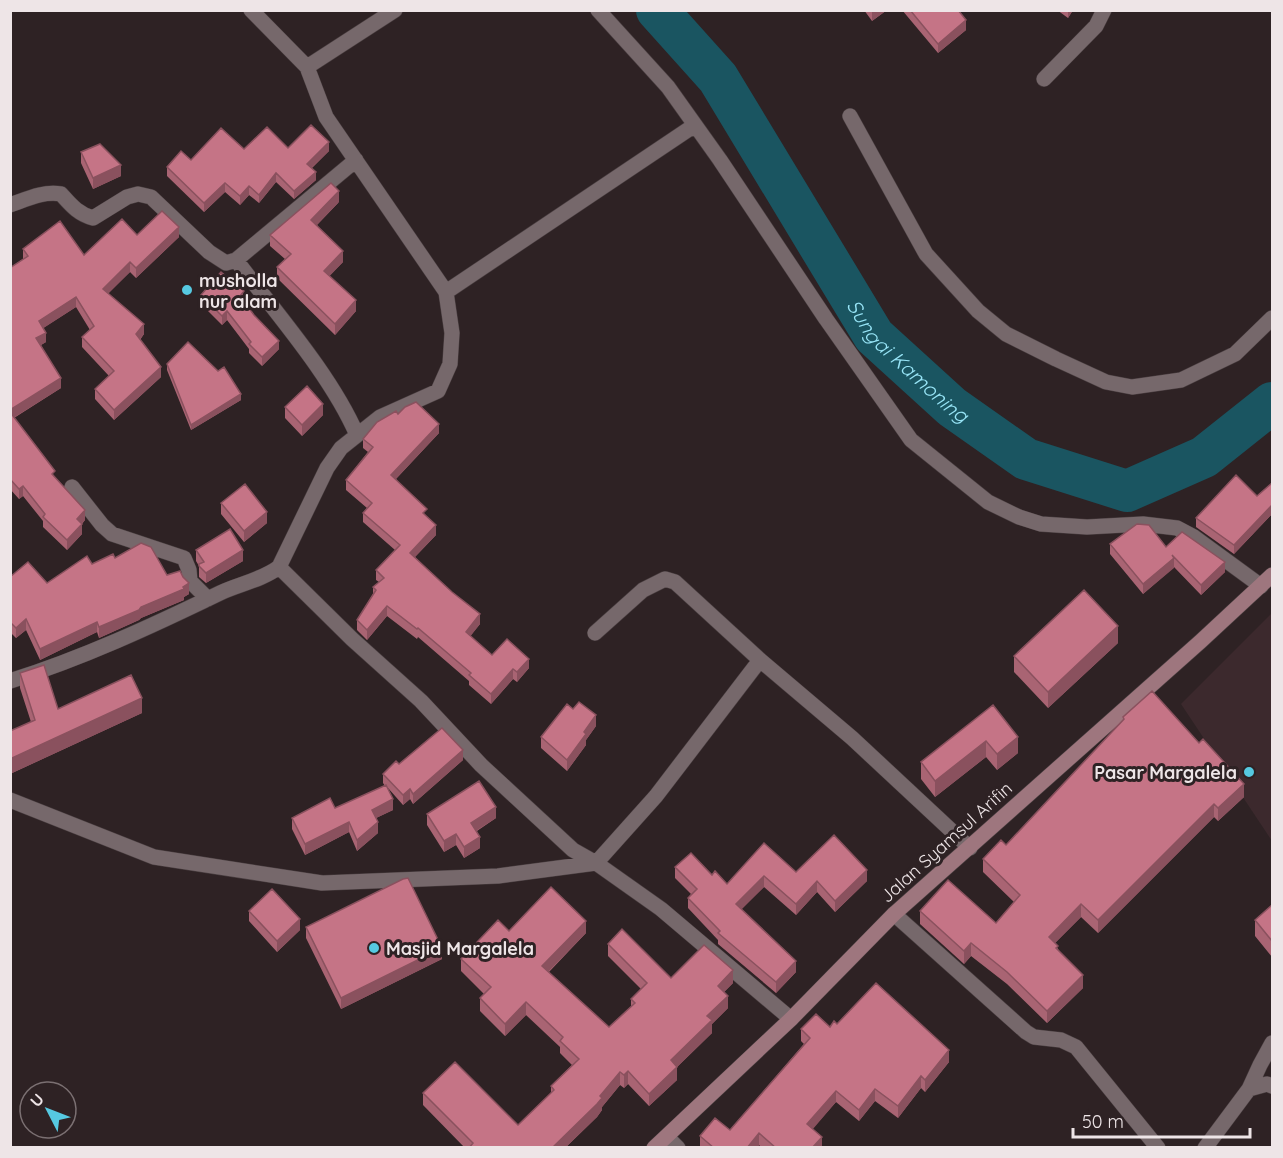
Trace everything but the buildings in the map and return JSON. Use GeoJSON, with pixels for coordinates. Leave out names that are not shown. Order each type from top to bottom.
{"type":"FeatureCollection","features":[{"type":"Feature","properties":{"kind":"main road","name":"Jalan Syamsul Arifin"},"geometry":{"type":"LineString","coordinates":[[654,1148],[672,1142],[894,914],[1272,575]]}},
{"type":"Feature","properties":{"kind":"street"},"geometry":{"type":"LineString","coordinates":[[10,681],[45,670],[272,573],[279,567],[327,468],[341,448],[380,417],[438,391],[450,364],[452,333],[446,292],[326,117],[307,67],[251,10]]}},
{"type":"Feature","properties":{"kind":"street"},"geometry":{"type":"LineString","coordinates":[[307,67],[395,10]]}},
{"type":"Feature","properties":{"kind":"street"},"geometry":{"type":"LineString","coordinates":[[598,10],[668,87],[911,440],[988,502],[1020,517],[1041,524],[1087,527],[1143,524],[1177,528],[1194,537],[1261,586]]}},
{"type":"Feature","properties":{"kind":"street"},"geometry":{"type":"LineString","coordinates":[[1044,79],[1096,26],[1104,10]]}},
{"type":"Feature","properties":{"kind":"street"},"geometry":{"type":"LineString","coordinates":[[850,116],[926,254],[978,310],[1006,334],[1056,359],[1106,382],[1132,387],[1181,380],[1234,354],[1272,318]]}},
{"type":"Feature","properties":{"kind":"street"},"geometry":{"type":"LineString","coordinates":[[446,292],[695,125]]}},
{"type":"Feature","properties":{"kind":"street"},"geometry":{"type":"LineString","coordinates":[[10,205],[45,193],[61,194],[73,208],[93,218],[126,197],[144,195],[151,197],[209,252],[226,263],[236,260],[356,160]]}},
{"type":"Feature","properties":{"kind":"street"},"geometry":{"type":"LineString","coordinates":[[236,260],[347,411],[357,435]]}},
{"type":"Feature","properties":{"kind":"street"},"geometry":{"type":"LineString","coordinates":[[72,487],[112,534],[184,558],[190,580],[208,599]]}},
{"type":"Feature","properties":{"kind":"street"},"geometry":{"type":"LineString","coordinates":[[279,567],[351,639],[421,701],[497,780],[573,850],[596,863],[661,909],[791,1019]]}},
{"type":"Feature","properties":{"kind":"street"},"geometry":{"type":"LineString","coordinates":[[595,633],[643,590],[665,579],[675,582],[760,660],[852,738],[970,848]]}},
{"type":"Feature","properties":{"kind":"street"},"geometry":{"type":"LineString","coordinates":[[10,800],[154,857],[322,883],[498,876],[596,863],[656,796],[760,660]]}},
{"type":"Feature","properties":{"kind":"street"},"geometry":{"type":"LineString","coordinates":[[894,914],[1026,1032],[1034,1037],[1061,1040],[1076,1047],[1158,1148]]}},
{"type":"Feature","properties":{"kind":"street"},"geometry":{"type":"LineString","coordinates":[[1205,1148],[1249,1089],[1272,1043]]}},
{"type":"Feature","properties":{"kind":"street"},"geometry":{"type":"LineString","coordinates":[[1249,1089],[1268,1084],[1272,1086]]}},
{"type":"Feature","properties":{"kind":"shaded area","name":"Pasar Margalela"},"geometry":{"type":"Polygon","coordinates":[[[1272,613],[1272,841],[1181,704],[1272,613]]]}},
{"type":"Feature","properties":{"kind":"waterway","name":"Sungai Kamoning"},"geometry":{"type":"LineString","coordinates":[[657,10],[718,78],[874,336],[952,407],[1026,459],[1127,491],[1204,457],[1272,403]]}},
{"type":"Feature","properties":{"kind":"place","name":"musholla nur alam"},"geometry":{"type":"Point","coordinates":[187,290]}},
{"type":"Feature","properties":{"kind":"place","name":"Pasar Margalela"},"geometry":{"type":"Point","coordinates":[1249,772]}},
{"type":"Feature","properties":{"kind":"place","name":"Masjid Margalela"},"geometry":{"type":"Point","coordinates":[374,948]}}]}
